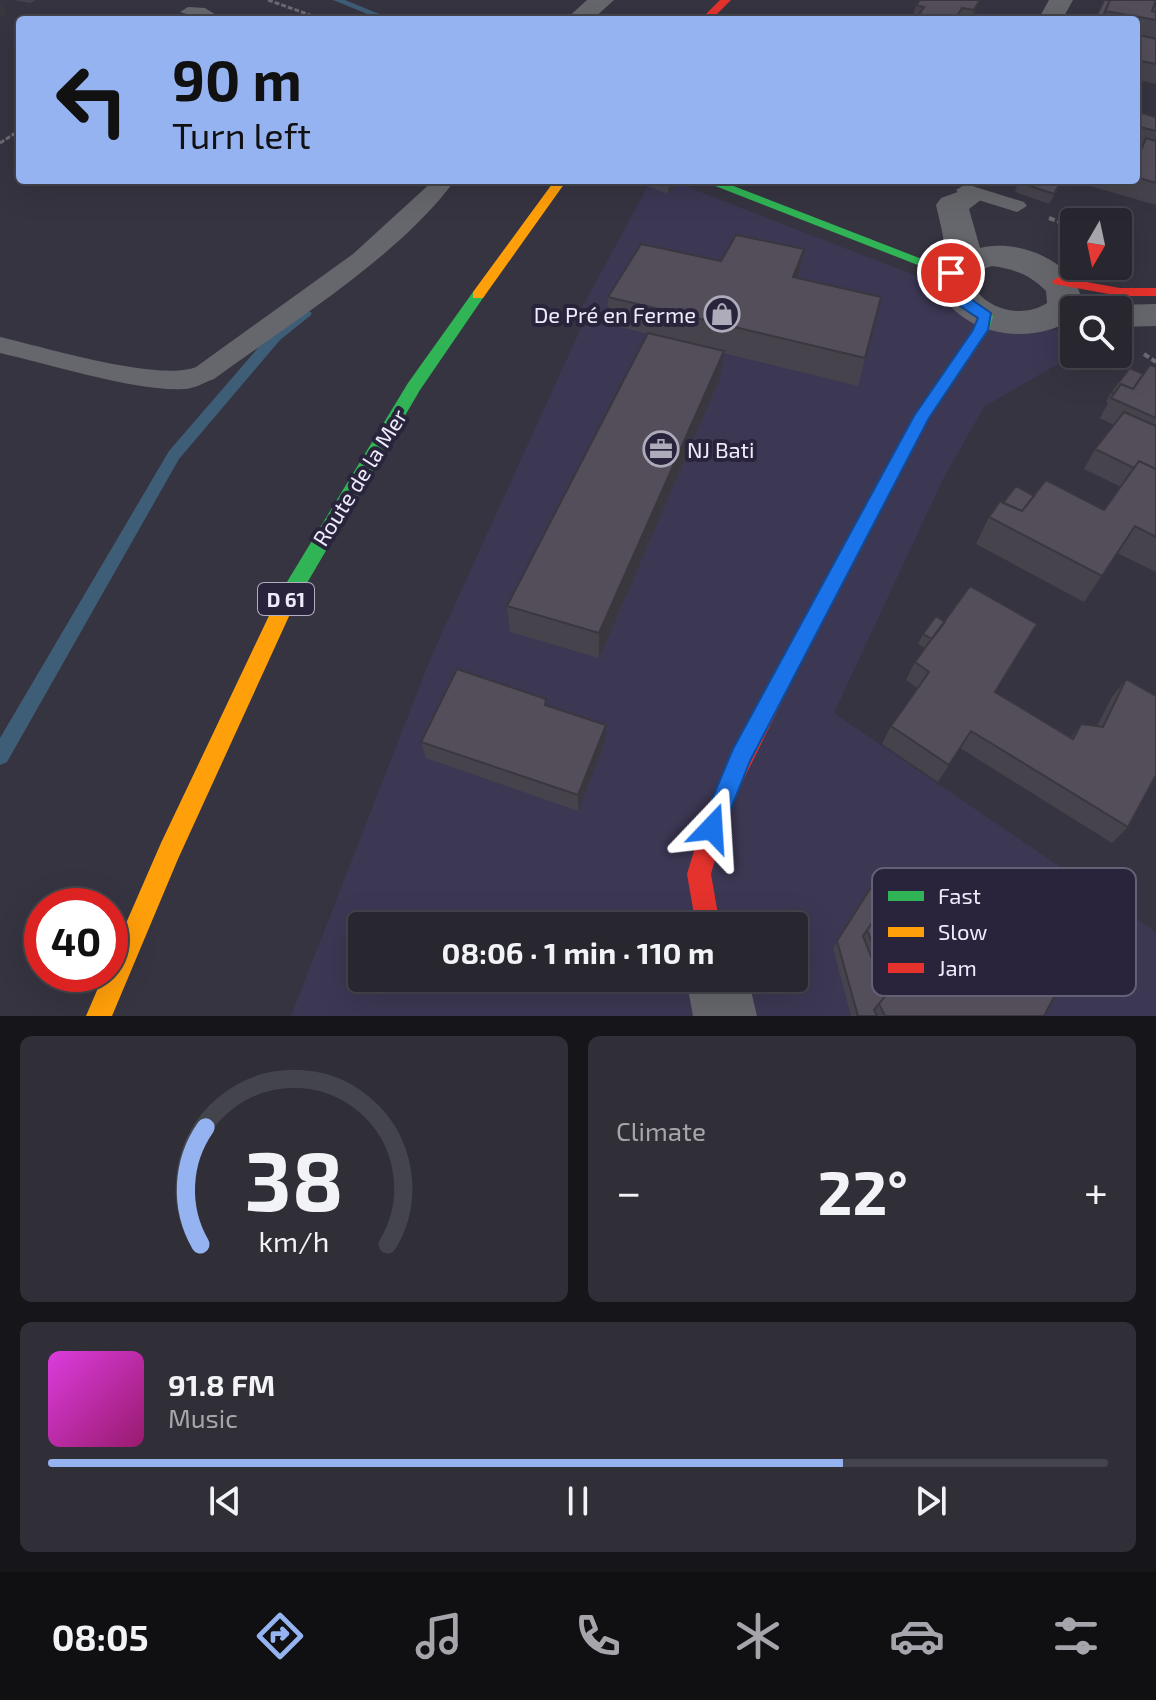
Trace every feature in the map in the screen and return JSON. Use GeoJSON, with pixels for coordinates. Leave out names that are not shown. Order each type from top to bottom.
{"type":"FeatureCollection","features":[{"type":"Feature","properties":{"kind":"street"},"geometry":{"type":"LineString","coordinates":[[582,16],[602,0]]}},
{"type":"Feature","properties":{"kind":"street"},"geometry":{"type":"LineString","coordinates":[[709,16],[726,0]]}},
{"type":"Feature","properties":{"kind":"street","name":"Route de la Mer"},"geometry":{"type":"LineString","coordinates":[[99,1016],[169,851],[293,585],[414,387],[532,216],[558,184]]}},
{"type":"Feature","properties":{"kind":"street"},"geometry":{"type":"LineString","coordinates":[[718,184],[956,269],[990,256],[1008,257],[1037,266],[1060,298]]}},
{"type":"Feature","properties":{"kind":"street"},"geometry":{"type":"LineString","coordinates":[[1008,257],[994,242],[967,190],[952,205],[963,249],[951,284],[956,296],[986,316],[1027,324],[1060,306]]}},
{"type":"Feature","properties":{"kind":"street"},"geometry":{"type":"LineString","coordinates":[[1101,296],[1120,292],[1156,292]]}},
{"type":"Feature","properties":{"kind":"street"},"geometry":{"type":"LineString","coordinates":[[1132,316],[1156,315]]}},
{"type":"Feature","properties":{"kind":"street"},"geometry":{"type":"LineString","coordinates":[[706,912],[699,874],[719,805],[735,769],[922,416],[981,330],[986,316]]}},
{"type":"Feature","properties":{"kind":"street"},"geometry":{"type":"LineString","coordinates":[[720,992],[725,1016]]}},
{"type":"Feature","properties":{"kind":"lane"},"geometry":{"type":"LineString","coordinates":[[188,12],[210,16]]}},
{"type":"Feature","properties":{"kind":"lane"},"geometry":{"type":"LineString","coordinates":[[0,345],[139,376],[185,381],[327,284],[418,210],[441,184]]}},
{"type":"Feature","properties":{"kind":"lane"},"geometry":{"type":"LineString","coordinates":[[967,190],[1017,206]]}},
{"type":"Feature","properties":{"kind":"path"},"geometry":{"type":"LineString","coordinates":[[268,0],[313,16]]}},
{"type":"Feature","properties":{"kind":"shaded area"},"geometry":{"type":"Polygon","coordinates":[[[649,184],[680,184],[1060,332],[1060,363],[984,407],[944,477],[834,713],[1062,868],[872,868],[872,996],[1136,996],[1136,918],[1156,932],[1156,1016],[291,1016],[431,657],[585,319],[577,317],[649,184]]]}},
{"type":"Feature","properties":{"kind":"building"},"geometry":{"type":"Polygon","coordinates":[[[920,0],[980,0],[974,10],[962,8],[957,16],[919,14],[924,7],[916,5],[920,0]]]}},
{"type":"Feature","properties":{"kind":"building"},"geometry":{"type":"Polygon","coordinates":[[[1104,0],[1110,0],[1103,16],[1096,16],[1104,0]]]}},
{"type":"Feature","properties":{"kind":"building"},"geometry":{"type":"Polygon","coordinates":[[[1110,0],[1156,0],[1152,11],[1156,12],[1156,20],[1105,11],[1110,0]]]}},
{"type":"Feature","properties":{"kind":"building"},"geometry":{"type":"Polygon","coordinates":[[[1140,35],[1156,39],[1156,64],[1140,61],[1140,35]]]}},
{"type":"Feature","properties":{"kind":"building"},"geometry":{"type":"Polygon","coordinates":[[[1142,113],[1156,117],[1156,131],[1140,127],[1142,113]]]}},
{"type":"Feature","properties":{"kind":"building"},"geometry":{"type":"Polygon","coordinates":[[[1146,138],[1156,141],[1156,183],[1140,178],[1140,153],[1146,138]]]}},
{"type":"Feature","properties":{"kind":"building"},"geometry":{"type":"Polygon","coordinates":[[[1025,184],[1059,184],[1054,194],[1025,184]]]}},
{"type":"Feature","properties":{"kind":"building"},"geometry":{"type":"Polygon","coordinates":[[[736,235],[804,249],[793,277],[881,297],[865,358],[608,297],[641,244],[721,261],[736,235]]]}},
{"type":"Feature","properties":{"kind":"building"},"geometry":{"type":"Polygon","coordinates":[[[648,333],[724,351],[599,633],[507,606],[648,333]]]}},
{"type":"Feature","properties":{"kind":"building"},"geometry":{"type":"Polygon","coordinates":[[[1150,365],[1156,367],[1156,418],[1111,398],[1121,384],[1133,389],[1150,365]]]}},
{"type":"Feature","properties":{"kind":"building"},"geometry":{"type":"Polygon","coordinates":[[[1130,368],[1143,374],[1133,389],[1121,384],[1114,393],[1111,392],[1130,368]]]}},
{"type":"Feature","properties":{"kind":"building"},"geometry":{"type":"Polygon","coordinates":[[[1124,412],[1156,426],[1156,469],[1139,461],[1134,468],[1095,449],[1124,412]]]}},
{"type":"Feature","properties":{"kind":"building"},"geometry":{"type":"Polygon","coordinates":[[[1139,461],[1156,469],[1156,537],[1135,526],[1102,576],[989,517],[1000,501],[1022,511],[1046,480],[1104,510],[1139,461]]]}},
{"type":"Feature","properties":{"kind":"building"},"geometry":{"type":"Polygon","coordinates":[[[1016,486],[1034,496],[1022,511],[1003,503],[1016,486]]]}},
{"type":"Feature","properties":{"kind":"building"},"geometry":{"type":"Polygon","coordinates":[[[970,586],[1037,624],[995,692],[1073,739],[1081,724],[1103,727],[1126,679],[1156,696],[1156,775],[1128,827],[971,731],[949,765],[891,726],[929,672],[915,662],[970,586]]]}},
{"type":"Feature","properties":{"kind":"building"},"geometry":{"type":"Polygon","coordinates":[[[936,616],[945,622],[932,639],[923,634],[936,616]]]}},
{"type":"Feature","properties":{"kind":"building"},"geometry":{"type":"Polygon","coordinates":[[[457,669],[546,699],[545,705],[606,725],[578,795],[421,742],[457,669]]]}},
{"type":"Feature","properties":{"kind":"building"},"geometry":{"type":"Polygon","coordinates":[[[872,886],[872,923],[863,936],[872,959],[872,996],[885,996],[874,1010],[877,1016],[858,1016],[837,941],[872,886]]]}},
{"type":"Feature","properties":{"kind":"building"},"geometry":{"type":"Polygon","coordinates":[[[872,923],[872,942],[867,930],[872,923]]]}},
{"type":"Feature","properties":{"kind":"building"},"geometry":{"type":"Polygon","coordinates":[[[885,996],[1054,997],[1044,1016],[885,1016],[879,1004],[885,996]]]}},
{"type":"Feature","properties":{"kind":"waterway"},"geometry":{"type":"LineString","coordinates":[[337,0],[379,16]]}},
{"type":"Feature","properties":{"kind":"waterway"},"geometry":{"type":"LineString","coordinates":[[0,756],[174,455],[275,337],[305,313]]}},
{"type":"Feature","properties":{"kind":"traffic: fast"},"geometry":{"type":"LineString","coordinates":[[717,184],[951,273]]}},
{"type":"Feature","properties":{"kind":"traffic: fast"},"geometry":{"type":"LineString","coordinates":[[286,601],[414,387],[478,295]]}},
{"type":"Feature","properties":{"kind":"traffic: fast"},"geometry":{"type":"LineString","coordinates":[[786,673],[922,416],[981,330],[986,316]]}},
{"type":"Feature","properties":{"kind":"traffic: slow"},"geometry":{"type":"LineString","coordinates":[[478,295],[558,184]]}},
{"type":"Feature","properties":{"kind":"traffic: slow"},"geometry":{"type":"LineString","coordinates":[[99,1016],[169,851],[286,601]]}},
{"type":"Feature","properties":{"kind":"traffic: jam"},"geometry":{"type":"LineString","coordinates":[[709,16],[726,0]]}},
{"type":"Feature","properties":{"kind":"traffic: jam"},"geometry":{"type":"LineString","coordinates":[[1059,281],[1120,292],[1156,292]]}},
{"type":"Feature","properties":{"kind":"traffic: jam"},"geometry":{"type":"LineString","coordinates":[[706,912],[699,874],[719,805],[786,673]]}},
{"type":"Feature","properties":{"kind":"place","name":"De Pré en Ferme"},"geometry":{"type":"Point","coordinates":[722,314]}},
{"type":"Feature","properties":{"kind":"place","name":"NJ Bati"},"geometry":{"type":"Point","coordinates":[661,449]}},
{"type":"Feature","properties":{"kind":"route"},"geometry":{"type":"LineString","coordinates":[[712,828],[741,757],[922,416],[981,330],[986,316],[968,307],[956,296],[951,273]]}}]}
